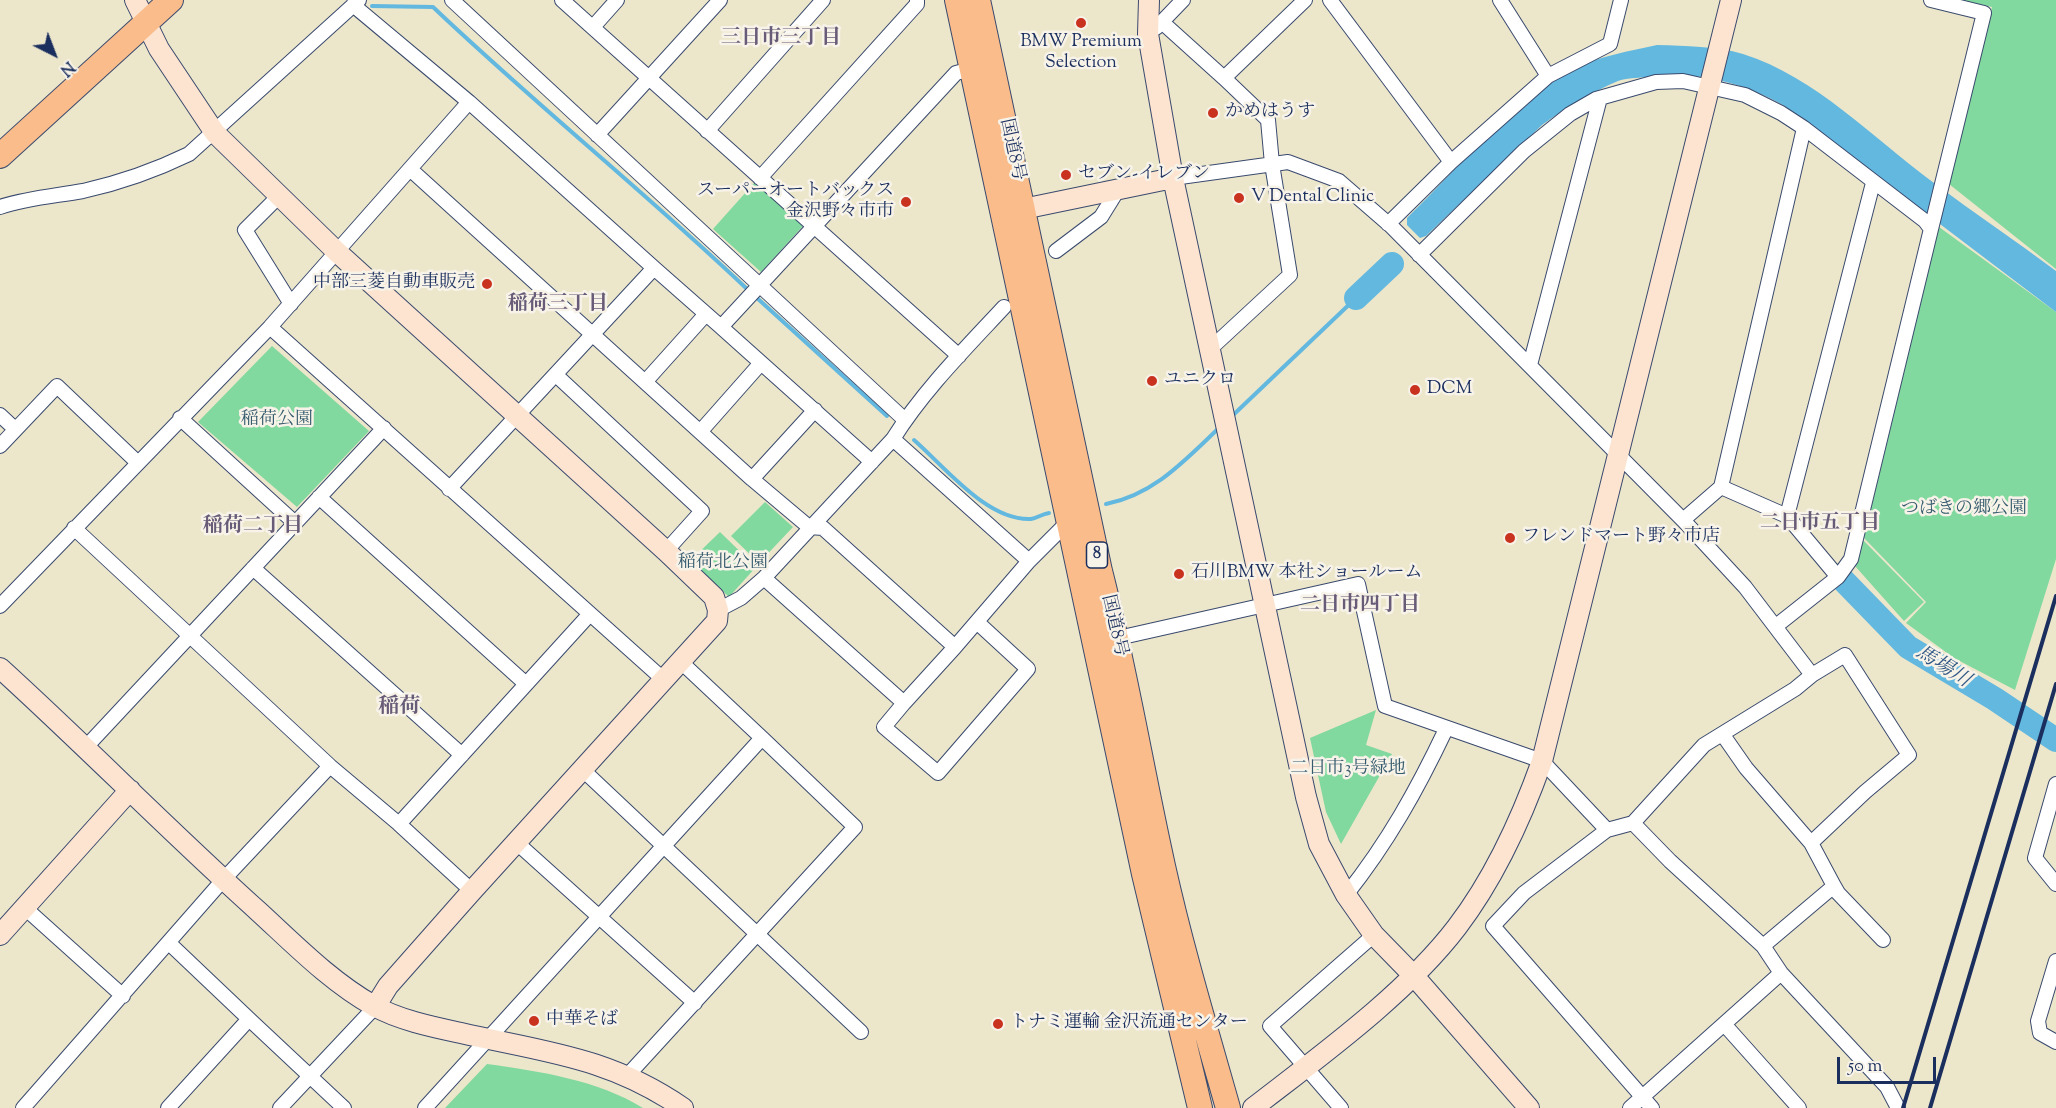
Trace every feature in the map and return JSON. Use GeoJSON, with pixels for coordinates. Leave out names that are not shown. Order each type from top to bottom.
{"type":"FeatureCollection","features":[{"type":"Feature","properties":{"kind":"highway"},"geometry":{"type":"LineString","coordinates":[[0,156],[171,0]]}},
{"type":"Feature","properties":{"kind":"highway"},"geometry":{"type":"LineString","coordinates":[[950,0],[969,62]]}},
{"type":"Feature","properties":{"kind":"highway","name":"国道8号"},"geometry":{"type":"LineString","coordinates":[[957,0],[1174,1007],[1200,1108]]}},
{"type":"Feature","properties":{"kind":"highway","name":"国道8号"},"geometry":{"type":"LineString","coordinates":[[978,0],[1100,571],[1118,638],[1163,865],[1183,952],[1228,1108]]}},
{"type":"Feature","properties":{"kind":"highway"},"geometry":{"type":"LineString","coordinates":[[989,0],[1009,137]]}},
{"type":"Feature","properties":{"kind":"street"},"geometry":{"type":"LineString","coordinates":[[135,0],[159,49],[215,133],[278,197],[337,252],[666,551],[714,597],[717,609],[717,621],[472,891],[388,986],[375,1007],[309,1074],[280,1108]]}},
{"type":"Feature","properties":{"kind":"street"},"geometry":{"type":"LineString","coordinates":[[452,0],[905,420]]}},
{"type":"Feature","properties":{"kind":"street"},"geometry":{"type":"LineString","coordinates":[[562,0],[959,356]]}},
{"type":"Feature","properties":{"kind":"street"},"geometry":{"type":"LineString","coordinates":[[592,27],[617,0]]}},
{"type":"Feature","properties":{"kind":"street"},"geometry":{"type":"LineString","coordinates":[[597,135],[720,0]]}},
{"type":"Feature","properties":{"kind":"street"},"geometry":{"type":"LineString","coordinates":[[707,131],[823,0]]}},
{"type":"Feature","properties":{"kind":"street"},"geometry":{"type":"LineString","coordinates":[[760,178],[918,4],[917,0]]}},
{"type":"Feature","properties":{"kind":"street"},"geometry":{"type":"LineString","coordinates":[[1149,0],[1155,29],[1173,178],[1319,844],[1346,895],[1374,934],[1414,976],[1529,1108]]}},
{"type":"Feature","properties":{"kind":"street"},"geometry":{"type":"LineString","coordinates":[[1155,29],[1184,0]]}},
{"type":"Feature","properties":{"kind":"street"},"geometry":{"type":"LineString","coordinates":[[1224,78],[1305,0]]}},
{"type":"Feature","properties":{"kind":"street"},"geometry":{"type":"LineString","coordinates":[[1330,0],[1451,162]]}},
{"type":"Feature","properties":{"kind":"street"},"geometry":{"type":"LineString","coordinates":[[1500,0],[1548,76]]}},
{"type":"Feature","properties":{"kind":"street"},"geometry":{"type":"LineString","coordinates":[[1390,225],[1451,162],[1548,76],[1610,44],[1621,0]]}},
{"type":"Feature","properties":{"kind":"street"},"geometry":{"type":"LineString","coordinates":[[1253,1108],[1305,1068],[1414,976],[1457,927],[1491,877],[1525,809],[1542,761],[1731,0]]}},
{"type":"Feature","properties":{"kind":"street"},"geometry":{"type":"LineString","coordinates":[[1776,626],[1838,577],[1851,559],[1984,13],[1931,0]]}},
{"type":"Feature","properties":{"kind":"street"},"geometry":{"type":"LineString","coordinates":[[0,207],[22,200],[84,191],[158,169],[189,154],[215,133],[356,2],[872,462]]}},
{"type":"Feature","properties":{"kind":"street"},"geometry":{"type":"LineString","coordinates":[[1155,29],[1224,78],[1268,120],[1272,164],[1290,275],[1210,350]]}},
{"type":"Feature","properties":{"kind":"street"},"geometry":{"type":"LineString","coordinates":[[721,327],[816,227],[956,73],[969,62]]}},
{"type":"Feature","properties":{"kind":"street"},"geometry":{"type":"LineString","coordinates":[[1417,253],[1524,151],[1570,114],[1600,98],[1656,82],[1683,81],[1710,89],[1745,95],[1781,113],[1804,128],[1925,221],[1931,229]]}},
{"type":"Feature","properties":{"kind":"street"},"geometry":{"type":"LineString","coordinates":[[1530,365],[1600,98]]}},
{"type":"Feature","properties":{"kind":"street"},"geometry":{"type":"LineString","coordinates":[[0,606],[270,327],[469,102]]}},
{"type":"Feature","properties":{"kind":"street"},"geometry":{"type":"LineString","coordinates":[[1683,520],[1720,487],[1804,128]]}},
{"type":"Feature","properties":{"kind":"street"},"geometry":{"type":"LineString","coordinates":[[1023,209],[1173,178],[1288,162],[1339,181],[1390,225],[1683,520],[1776,626],[1812,675]]}},
{"type":"Feature","properties":{"kind":"street"},"geometry":{"type":"LineString","coordinates":[[410,169],[752,479],[809,527],[823,528],[955,646]]}},
{"type":"Feature","properties":{"kind":"street"},"geometry":{"type":"LineString","coordinates":[[1787,516],[1873,183]]}},
{"type":"Feature","properties":{"kind":"street"},"geometry":{"type":"LineString","coordinates":[[1056,251],[1101,218],[1119,188]]}},
{"type":"Feature","properties":{"kind":"street"},"geometry":{"type":"LineString","coordinates":[[278,197],[244,230],[291,304]]}},
{"type":"Feature","properties":{"kind":"street"},"geometry":{"type":"LineString","coordinates":[[450,489],[654,268]]}},
{"type":"Feature","properties":{"kind":"street"},"geometry":{"type":"LineString","coordinates":[[717,609],[741,598],[764,578],[893,439],[905,420],[1004,307]]}},
{"type":"Feature","properties":{"kind":"street"},"geometry":{"type":"LineString","coordinates":[[645,382],[706,314]]}},
{"type":"Feature","properties":{"kind":"street"},"geometry":{"type":"LineString","coordinates":[[270,327],[664,680]]}},
{"type":"Feature","properties":{"kind":"street"},"geometry":{"type":"LineString","coordinates":[[700,432],[761,363]]}},
{"type":"Feature","properties":{"kind":"street"},"geometry":{"type":"LineString","coordinates":[[556,375],[702,511],[666,551]]}},
{"type":"Feature","properties":{"kind":"street"},"geometry":{"type":"LineString","coordinates":[[0,446],[57,386],[137,462]]}},
{"type":"Feature","properties":{"kind":"street"},"geometry":{"type":"LineString","coordinates":[[752,479],[814,410]]}},
{"type":"Feature","properties":{"kind":"street"},"geometry":{"type":"LineString","coordinates":[[0,415],[15,429]]}},
{"type":"Feature","properties":{"kind":"street"},"geometry":{"type":"LineString","coordinates":[[180,418],[295,523]]}},
{"type":"Feature","properties":{"kind":"street"},"geometry":{"type":"LineString","coordinates":[[86,747],[384,428]]}},
{"type":"Feature","properties":{"kind":"street"},"geometry":{"type":"LineString","coordinates":[[893,439],[1029,561]]}},
{"type":"Feature","properties":{"kind":"street"},"geometry":{"type":"LineString","coordinates":[[1720,487],[1787,516],[1838,577]]}},
{"type":"Feature","properties":{"kind":"street"},"geometry":{"type":"LineString","coordinates":[[319,497],[526,684]]}},
{"type":"Feature","properties":{"kind":"street"},"geometry":{"type":"LineString","coordinates":[[978,623],[1028,669],[938,773],[884,727],[904,702],[978,623],[1029,561],[1068,522]]}},
{"type":"Feature","properties":{"kind":"street"},"geometry":{"type":"LineString","coordinates":[[74,528],[330,766],[399,824],[472,891]]}},
{"type":"Feature","properties":{"kind":"street"},"geometry":{"type":"LineString","coordinates":[[253,568],[462,755]]}},
{"type":"Feature","properties":{"kind":"street"},"geometry":{"type":"LineString","coordinates":[[764,578],[904,702]]}},
{"type":"Feature","properties":{"kind":"street"},"geometry":{"type":"LineString","coordinates":[[1118,638],[1358,584],[1385,706],[1542,761],[1606,830]]}},
{"type":"Feature","properties":{"kind":"street"},"geometry":{"type":"LineString","coordinates":[[399,824],[589,615]]}},
{"type":"Feature","properties":{"kind":"street"},"geometry":{"type":"LineString","coordinates":[[1652,1108],[1493,926],[1524,893],[1606,830],[1633,823],[1704,745],[1845,655],[1909,755],[1865,792],[1811,843]]}},
{"type":"Feature","properties":{"kind":"street"},"geometry":{"type":"LineString","coordinates":[[628,1076],[855,827],[680,661]]}},
{"type":"Feature","properties":{"kind":"street"},"geometry":{"type":"LineString","coordinates":[[0,668],[86,747],[223,880],[319,966],[375,1007],[432,1027],[553,1052],[598,1064],[628,1076],[682,1108]]}},
{"type":"Feature","properties":{"kind":"street"},"geometry":{"type":"LineString","coordinates":[[1346,895],[1378,855],[1415,795],[1446,729]]}},
{"type":"Feature","properties":{"kind":"street"},"geometry":{"type":"LineString","coordinates":[[1723,735],[1746,768],[1811,843],[1838,893],[1883,940]]}},
{"type":"Feature","properties":{"kind":"street"},"geometry":{"type":"LineString","coordinates":[[426,1108],[663,844],[762,738]]}},
{"type":"Feature","properties":{"kind":"street"},"geometry":{"type":"LineString","coordinates":[[22,1108],[223,880],[330,766]]}},
{"type":"Feature","properties":{"kind":"street"},"geometry":{"type":"LineString","coordinates":[[583,770],[861,1032]]}},
{"type":"Feature","properties":{"kind":"street"},"geometry":{"type":"LineString","coordinates":[[2056,784],[2035,858],[2056,884]]}},
{"type":"Feature","properties":{"kind":"street"},"geometry":{"type":"LineString","coordinates":[[0,935],[130,790]]}},
{"type":"Feature","properties":{"kind":"street"},"geometry":{"type":"LineString","coordinates":[[1633,823],[1686,876],[1763,946],[1781,973],[1887,1087],[1898,1108]]}},
{"type":"Feature","properties":{"kind":"street"},"geometry":{"type":"LineString","coordinates":[[517,843],[695,1003]]}},
{"type":"Feature","properties":{"kind":"street"},"geometry":{"type":"LineString","coordinates":[[1763,946],[1834,886]]}},
{"type":"Feature","properties":{"kind":"street"},"geometry":{"type":"LineString","coordinates":[[25,908],[123,996]]}},
{"type":"Feature","properties":{"kind":"street"},"geometry":{"type":"LineString","coordinates":[[1341,1108],[1270,1026],[1374,934]]}},
{"type":"Feature","properties":{"kind":"street"},"geometry":{"type":"LineString","coordinates":[[169,943],[344,1108]]}},
{"type":"Feature","properties":{"kind":"street"},"geometry":{"type":"LineString","coordinates":[[2056,961],[2038,1021],[2043,1036],[2056,1042]]}},
{"type":"Feature","properties":{"kind":"street"},"geometry":{"type":"LineString","coordinates":[[1630,1108],[1781,973]]}},
{"type":"Feature","properties":{"kind":"street"},"geometry":{"type":"LineString","coordinates":[[168,1108],[249,1019]]}},
{"type":"Feature","properties":{"kind":"street"},"geometry":{"type":"LineString","coordinates":[[1724,1024],[1799,1108]]}},
{"type":"Feature","properties":{"kind":"green space"},"geometry":{"type":"Polygon","coordinates":[[[1962,0],[2056,0],[2056,269],[1949,184],[1992,7],[1962,0]]]}},
{"type":"Feature","properties":{"kind":"green space"},"geometry":{"type":"Polygon","coordinates":[[[755,182],[803,226],[761,272],[713,229],[755,182]]]}},
{"type":"Feature","properties":{"kind":"green space","name":"つばきの郷公園"},"geometry":{"type":"Polygon","coordinates":[[[1939,227],[2056,312],[2056,559],[2015,690],[1954,658],[1906,623],[1926,602],[1864,538],[1939,227]]]}},
{"type":"Feature","properties":{"kind":"green space","name":"稲荷公園"},"geometry":{"type":"Polygon","coordinates":[[[272,346],[369,431],[297,507],[198,422],[272,346]]]}},
{"type":"Feature","properties":{"kind":"green space"},"geometry":{"type":"Polygon","coordinates":[[[765,502],[793,527],[759,563],[731,536],[765,502]]]}},
{"type":"Feature","properties":{"kind":"green space","name":"稲荷北公園"},"geometry":{"type":"Polygon","coordinates":[[[720,532],[756,567],[729,597],[690,561],[720,532]]]}},
{"type":"Feature","properties":{"kind":"green space"},"geometry":{"type":"Polygon","coordinates":[[[1863,540],[1924,602],[1904,621],[1855,566],[1863,540]]]}},
{"type":"Feature","properties":{"kind":"green space","name":"二日市3号緑地"},"geometry":{"type":"Polygon","coordinates":[[[1376,710],[1366,745],[1392,754],[1341,844],[1326,812],[1310,738],[1376,710]]]}},
{"type":"Feature","properties":{"kind":"green space"},"geometry":{"type":"Polygon","coordinates":[[[487,1064],[567,1078],[607,1090],[643,1108],[445,1108],[487,1064]]]}},
{"type":"Feature","properties":{"kind":"water"},"geometry":{"type":"Polygon","coordinates":[[[1657,45],[1733,51],[1770,64],[1820,93],[1934,183],[2056,271],[2056,312],[1783,105],[1734,84],[1699,77],[1664,75],[1628,79],[1598,90],[1542,125],[1426,236],[1420,238],[1407,225],[1407,218],[1486,138],[1529,99],[1574,69],[1615,54],[1657,45]]]}},
{"type":"Feature","properties":{"kind":"waterway"},"geometry":{"type":"LineString","coordinates":[[372,6],[433,7],[747,289]]}},
{"type":"Feature","properties":{"kind":"waterway","name":"馬場川"},"geometry":{"type":"LineString","coordinates":[[1356,298],[1392,264]]}},
{"type":"Feature","properties":{"kind":"waterway"},"geometry":{"type":"LineString","coordinates":[[757,298],[887,416]]}},
{"type":"Feature","properties":{"kind":"waterway"},"geometry":{"type":"LineString","coordinates":[[1230,418],[1356,298]]}},
{"type":"Feature","properties":{"kind":"waterway"},"geometry":{"type":"LineString","coordinates":[[1106,504],[1124,499],[1154,484],[1220,427]]}},
{"type":"Feature","properties":{"kind":"waterway"},"geometry":{"type":"LineString","coordinates":[[914,440],[968,490],[999,511],[1015,517],[1031,519],[1049,513]]}},
{"type":"Feature","properties":{"kind":"waterway","name":"馬場川"},"geometry":{"type":"LineString","coordinates":[[1842,579],[1908,647],[1995,699],[2056,740]]}},
{"type":"Feature","properties":{"kind":"railway"},"geometry":{"type":"LineString","coordinates":[[1903,1108],[2056,596]]}},
{"type":"Feature","properties":{"kind":"railway"},"geometry":{"type":"LineString","coordinates":[[1930,1108],[2056,684]]}},
{"type":"Feature","properties":{"kind":"place","name":"BMW Premium Selection"},"geometry":{"type":"Point","coordinates":[1081,23]}},
{"type":"Feature","properties":{"kind":"place","name":"かめはうす"},"geometry":{"type":"Point","coordinates":[1213,113]}},
{"type":"Feature","properties":{"kind":"place","name":"セブン-イレブン"},"geometry":{"type":"Point","coordinates":[1066,175]}},
{"type":"Feature","properties":{"kind":"place","name":"V Dental Clinic"},"geometry":{"type":"Point","coordinates":[1239,198]}},
{"type":"Feature","properties":{"kind":"place","name":"スーパーオートバックス 金沢野々市市"},"geometry":{"type":"Point","coordinates":[906,202]}},
{"type":"Feature","properties":{"kind":"place","name":"中部三菱自動車販売"},"geometry":{"type":"Point","coordinates":[487,284]}},
{"type":"Feature","properties":{"kind":"place","name":"ユニクロ"},"geometry":{"type":"Point","coordinates":[1152,381]}},
{"type":"Feature","properties":{"kind":"place","name":"DCM"},"geometry":{"type":"Point","coordinates":[1415,390]}},
{"type":"Feature","properties":{"kind":"place","name":"フレンドマート野々市店"},"geometry":{"type":"Point","coordinates":[1510,538]}},
{"type":"Feature","properties":{"kind":"place","name":"石川BMW 本社ショールーム"},"geometry":{"type":"Point","coordinates":[1179,574]}},
{"type":"Feature","properties":{"kind":"place","name":"中華そば"},"geometry":{"type":"Point","coordinates":[534,1021]}},
{"type":"Feature","properties":{"kind":"place","name":"トナミ運輸 金沢流通センター"},"geometry":{"type":"Point","coordinates":[998,1024]}},
{"type":"Feature","properties":{"kind":"district","name":"三日市三丁目"},"geometry":{"type":"Point","coordinates":[781,40]}},
{"type":"Feature","properties":{"kind":"district","name":"稲荷三丁目"},"geometry":{"type":"Point","coordinates":[558,306]}},
{"type":"Feature","properties":{"kind":"district","name":"二日市五丁目"},"geometry":{"type":"Point","coordinates":[1820,525]}},
{"type":"Feature","properties":{"kind":"district","name":"稲荷二丁目"},"geometry":{"type":"Point","coordinates":[253,528]}},
{"type":"Feature","properties":{"kind":"district","name":"二日市四丁目"},"geometry":{"type":"Point","coordinates":[1360,607]}},
{"type":"Feature","properties":{"kind":"district","name":"稲荷"},"geometry":{"type":"Point","coordinates":[399,708]}}]}
